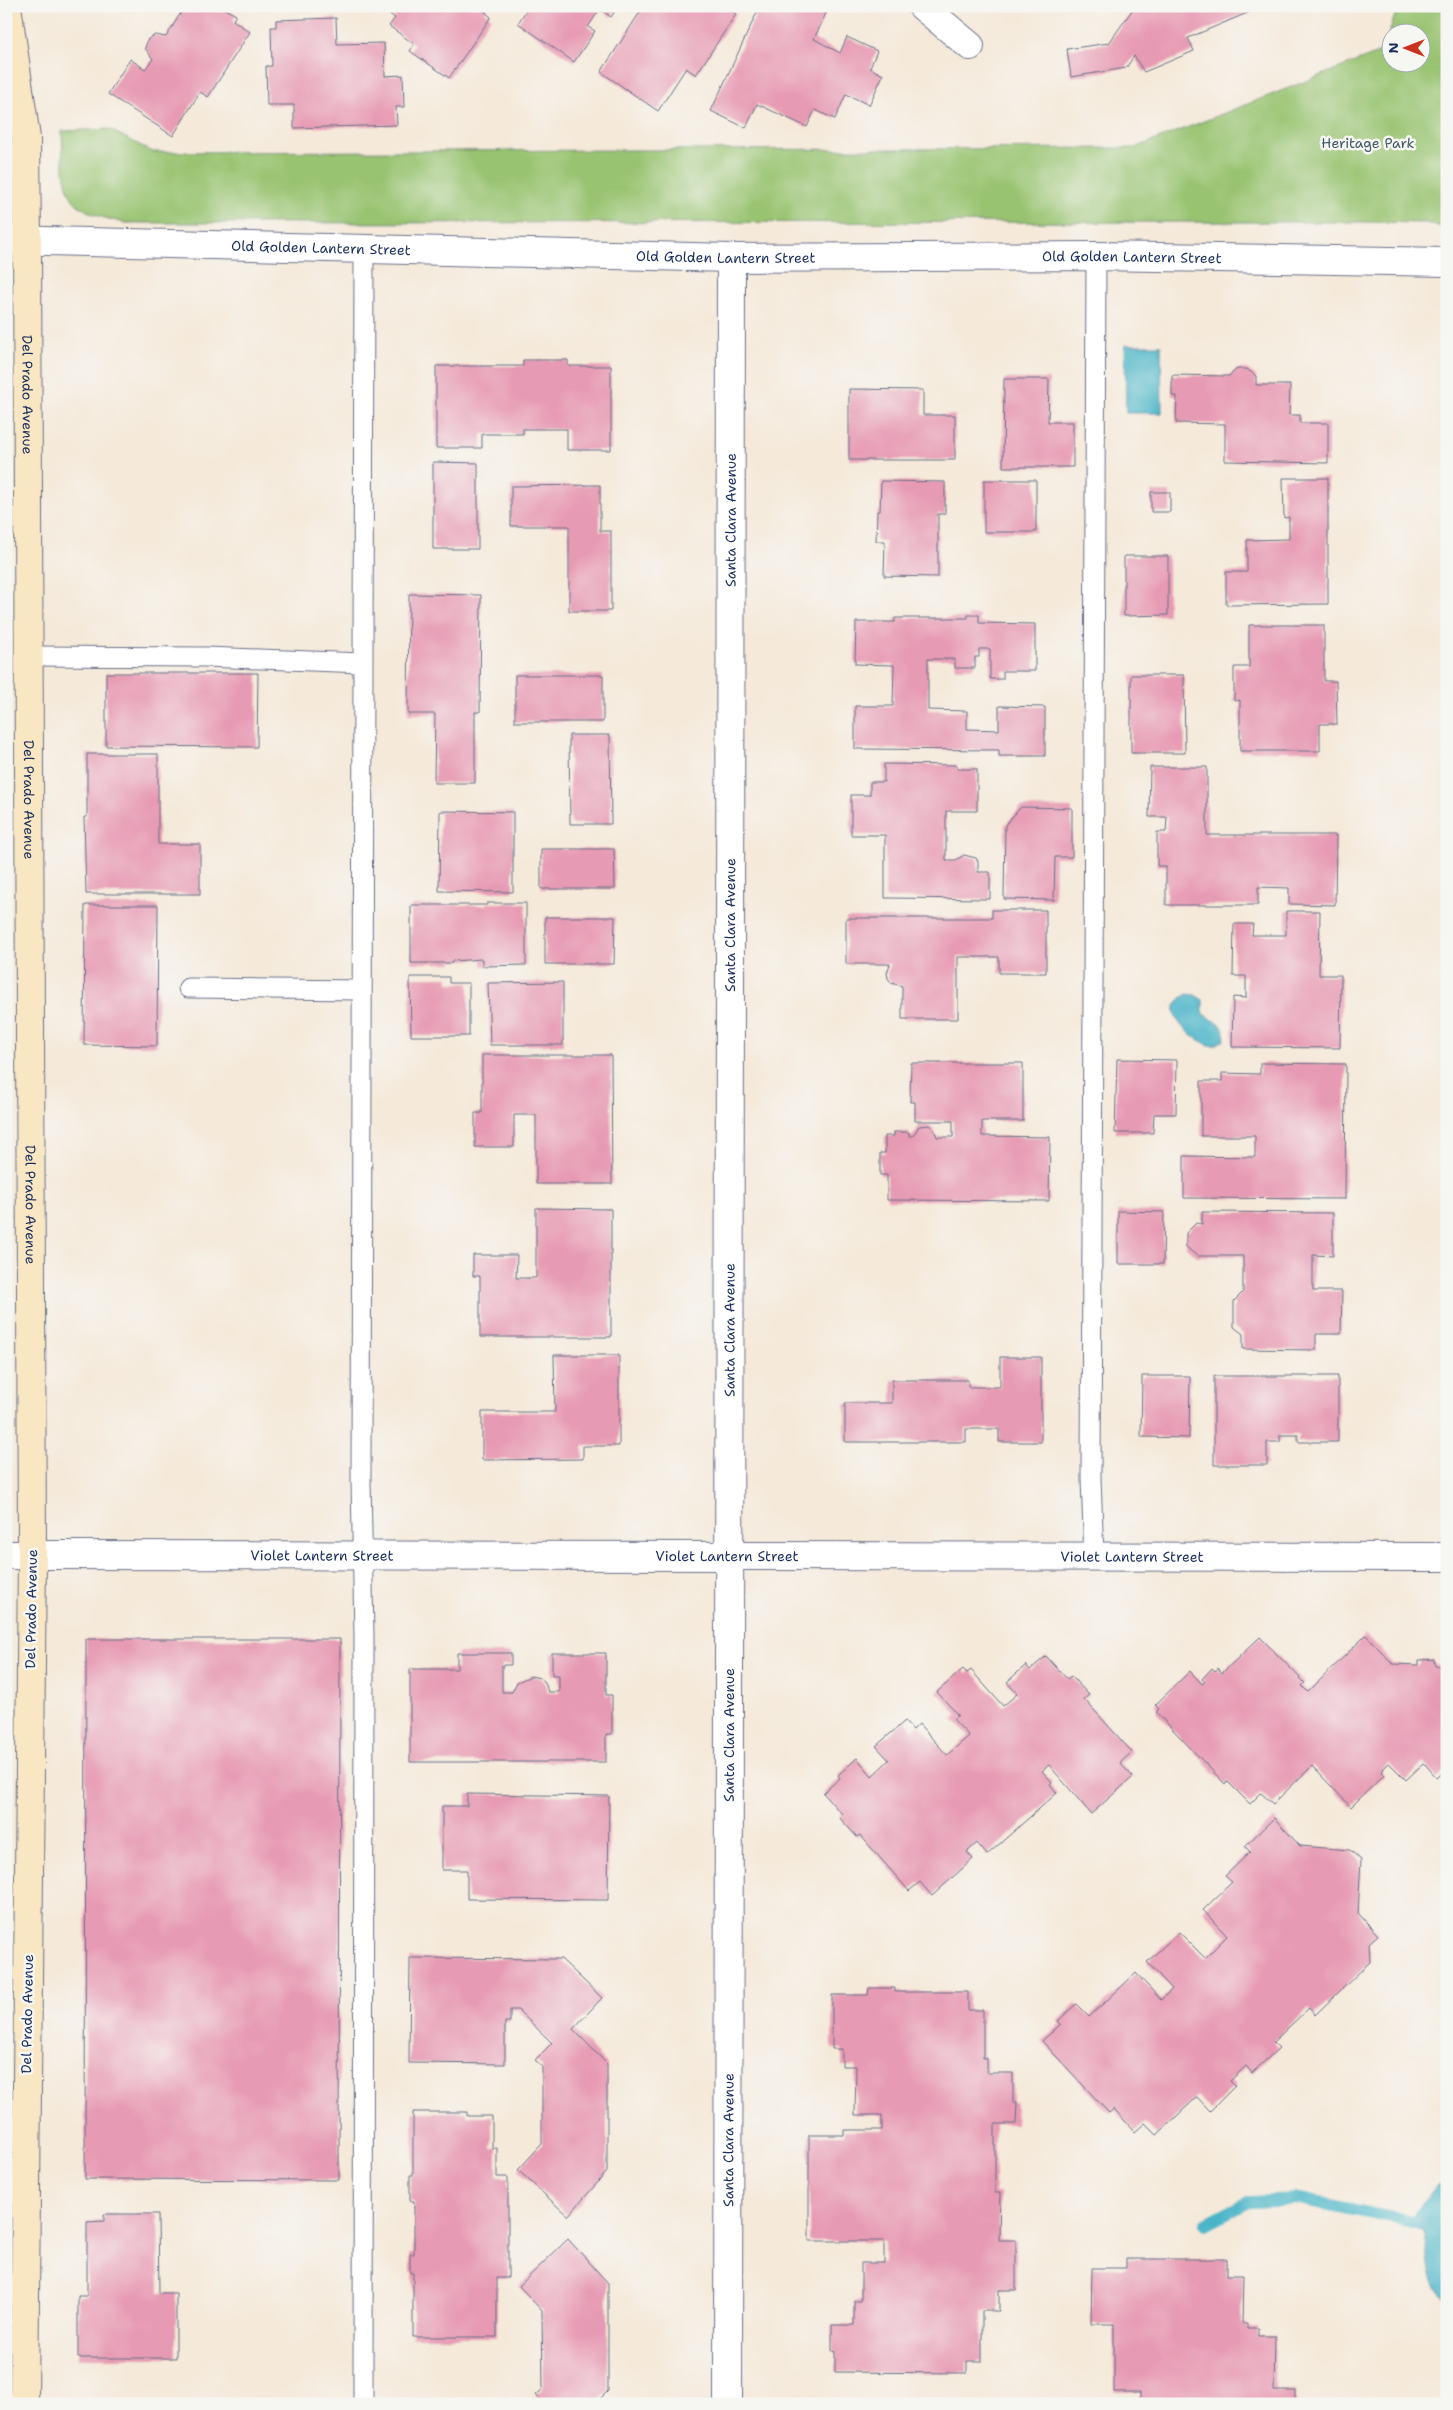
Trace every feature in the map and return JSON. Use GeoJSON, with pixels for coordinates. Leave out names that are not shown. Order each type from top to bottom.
{"type":"FeatureCollection","features":[{"type":"Feature","properties":{"kind":"main road","name":"Del Prado Avenue"},"geometry":{"type":"LineString","coordinates":[[7,6],[26,138],[17,240],[29,656],[19,1555],[24,2404]]}},
{"type":"Feature","properties":{"kind":"street"},"geometry":{"type":"LineString","coordinates":[[922,6],[970,46]]}},
{"type":"Feature","properties":{"kind":"street","name":"Old Golden Lantern Street"},"geometry":{"type":"LineString","coordinates":[[17,240],[732,258],[1096,256],[1447,262]]}},
{"type":"Feature","properties":{"kind":"street","name":"Santa Clara Avenue"},"geometry":{"type":"LineString","coordinates":[[728,2404],[732,258]]}},
{"type":"Feature","properties":{"kind":"street","name":"Violet Lantern Street"},"geometry":{"type":"LineString","coordinates":[[19,1555],[1447,1557]]}},
{"type":"Feature","properties":{"kind":"lane"},"geometry":{"type":"LineString","coordinates":[[363,2404],[362,663],[364,249]]}},
{"type":"Feature","properties":{"kind":"lane"},"geometry":{"type":"LineString","coordinates":[[1094,1558],[1091,1468],[1096,256]]}},
{"type":"Feature","properties":{"kind":"lane"},"geometry":{"type":"LineString","coordinates":[[29,656],[206,656],[362,663]]}},
{"type":"Feature","properties":{"kind":"lane"},"geometry":{"type":"LineString","coordinates":[[188,988],[362,990]]}},
{"type":"Feature","properties":{"kind":"green space","name":"Heritage Park"},"geometry":{"type":"Polygon","coordinates":[[[1398,6],[1447,6],[1447,228],[1426,223],[1365,222],[125,223],[83,209],[72,199],[68,191],[64,170],[62,131],[109,129],[153,152],[1135,148],[1380,52],[1380,72],[1430,72],[1430,22],[1393,22],[1398,6]]]}},
{"type":"Feature","properties":{"kind":"water"},"geometry":{"type":"Polygon","coordinates":[[[1125,345],[1161,345],[1162,413],[1126,413],[1125,345]]]}},
{"type":"Feature","properties":{"kind":"water"},"geometry":{"type":"Polygon","coordinates":[[[1188,994],[1195,995],[1203,1000],[1203,1014],[1220,1024],[1224,1030],[1224,1040],[1213,1046],[1187,1032],[1180,1024],[1175,1008],[1178,1001],[1188,994]]]}},
{"type":"Feature","properties":{"kind":"water"},"geometry":{"type":"Polygon","coordinates":[[[1447,2180],[1447,2304],[1432,2277],[1424,2232],[1413,2226],[1416,2212],[1424,2199],[1447,2180]]]}},
{"type":"Feature","properties":{"kind":"building"},"geometry":{"type":"Polygon","coordinates":[[[185,6],[195,6],[202,11],[205,6],[226,6],[225,9],[236,15],[233,20],[250,32],[208,97],[200,92],[173,136],[108,94],[130,59],[145,69],[153,59],[145,48],[148,39],[155,35],[166,37],[185,6]]]}},
{"type":"Feature","properties":{"kind":"building"},"geometry":{"type":"Polygon","coordinates":[[[378,6],[488,6],[485,12],[491,17],[449,78],[410,51],[414,44],[389,26],[395,18],[378,6]]]}},
{"type":"Feature","properties":{"kind":"building"},"geometry":{"type":"Polygon","coordinates":[[[529,6],[618,6],[611,17],[600,9],[588,27],[595,31],[574,62],[518,23],[529,6]]]}},
{"type":"Feature","properties":{"kind":"building"},"geometry":{"type":"Polygon","coordinates":[[[644,6],[650,6],[659,12],[663,6],[725,6],[736,14],[696,75],[686,68],[658,111],[601,72],[644,6]]]}},
{"type":"Feature","properties":{"kind":"building"},"geometry":{"type":"Polygon","coordinates":[[[765,6],[818,6],[827,11],[814,39],[840,53],[847,37],[877,51],[870,68],[883,75],[869,105],[846,94],[835,119],[815,110],[807,127],[757,104],[746,128],[711,111],[759,8],[764,9],[765,6]]]}},
{"type":"Feature","properties":{"kind":"building"},"geometry":{"type":"Polygon","coordinates":[[[1135,6],[1264,6],[1188,38],[1194,51],[1144,72],[1134,56],[1126,68],[1071,77],[1067,49],[1109,43],[1135,6]]]}},
{"type":"Feature","properties":{"kind":"building"},"geometry":{"type":"Polygon","coordinates":[[[336,18],[337,44],[384,43],[385,76],[403,75],[404,107],[396,107],[397,125],[294,128],[294,105],[267,105],[266,66],[272,66],[271,27],[276,27],[276,20],[336,18]]]}},
{"type":"Feature","properties":{"kind":"building"},"geometry":{"type":"Polygon","coordinates":[[[523,360],[568,360],[568,366],[611,366],[611,450],[567,450],[567,429],[523,429],[523,434],[482,434],[482,448],[436,448],[436,366],[523,366],[523,360]]]}},
{"type":"Feature","properties":{"kind":"building"},"geometry":{"type":"Polygon","coordinates":[[[1237,369],[1247,369],[1256,376],[1256,385],[1290,385],[1289,415],[1300,415],[1300,423],[1328,423],[1328,463],[1225,461],[1225,424],[1176,423],[1177,396],[1172,396],[1172,375],[1229,376],[1237,369]]]}},
{"type":"Feature","properties":{"kind":"building"},"geometry":{"type":"Polygon","coordinates":[[[1004,379],[1049,379],[1048,422],[1073,422],[1073,467],[1003,467],[1004,379]]]}},
{"type":"Feature","properties":{"kind":"building"},"geometry":{"type":"Polygon","coordinates":[[[849,389],[923,390],[923,415],[955,415],[955,460],[849,460],[849,389]]]}},
{"type":"Feature","properties":{"kind":"building"},"geometry":{"type":"Polygon","coordinates":[[[433,462],[478,463],[478,549],[433,549],[433,462]]]}},
{"type":"Feature","properties":{"kind":"building"},"geometry":{"type":"Polygon","coordinates":[[[1283,478],[1328,478],[1328,604],[1226,605],[1226,572],[1247,572],[1247,540],[1289,539],[1289,517],[1284,518],[1283,478]]]}},
{"type":"Feature","properties":{"kind":"building"},"geometry":{"type":"Polygon","coordinates":[[[984,480],[1036,480],[1036,532],[984,532],[984,480]]]}},
{"type":"Feature","properties":{"kind":"building"},"geometry":{"type":"Polygon","coordinates":[[[881,481],[945,482],[945,514],[938,514],[938,577],[884,576],[885,541],[876,541],[881,481]]]}},
{"type":"Feature","properties":{"kind":"building"},"geometry":{"type":"Polygon","coordinates":[[[600,485],[600,531],[611,531],[611,611],[569,611],[569,526],[511,526],[511,486],[600,485]]]}},
{"type":"Feature","properties":{"kind":"building"},"geometry":{"type":"Polygon","coordinates":[[[1151,492],[1170,492],[1170,512],[1151,512],[1151,492]]]}},
{"type":"Feature","properties":{"kind":"building"},"geometry":{"type":"Polygon","coordinates":[[[1124,556],[1168,556],[1168,615],[1124,616],[1124,556]]]}},
{"type":"Feature","properties":{"kind":"building"},"geometry":{"type":"Polygon","coordinates":[[[409,594],[481,595],[480,712],[475,712],[475,783],[434,783],[435,714],[408,714],[409,594]]]}},
{"type":"Feature","properties":{"kind":"building"},"geometry":{"type":"Polygon","coordinates":[[[968,615],[979,615],[979,623],[1035,624],[1035,671],[1003,671],[1003,679],[990,679],[990,649],[979,649],[979,657],[975,657],[975,668],[955,668],[955,659],[928,659],[928,710],[967,711],[967,729],[999,730],[999,706],[1045,707],[1045,756],[999,756],[999,750],[855,749],[855,706],[893,706],[894,665],[855,664],[856,622],[895,622],[895,618],[968,618],[968,615]]]}},
{"type":"Feature","properties":{"kind":"building"},"geometry":{"type":"Polygon","coordinates":[[[1249,625],[1324,625],[1324,681],[1336,681],[1337,724],[1320,724],[1320,751],[1240,751],[1240,700],[1234,701],[1234,667],[1249,667],[1249,625]]]}},
{"type":"Feature","properties":{"kind":"building"},"geometry":{"type":"Polygon","coordinates":[[[106,673],[258,673],[257,747],[106,746],[106,673]]]}},
{"type":"Feature","properties":{"kind":"building"},"geometry":{"type":"Polygon","coordinates":[[[515,675],[603,675],[603,722],[515,722],[515,675]]]}},
{"type":"Feature","properties":{"kind":"building"},"geometry":{"type":"Polygon","coordinates":[[[1131,675],[1184,675],[1185,753],[1131,753],[1131,675]]]}},
{"type":"Feature","properties":{"kind":"building"},"geometry":{"type":"Polygon","coordinates":[[[569,735],[610,735],[611,824],[570,824],[569,735]]]}},
{"type":"Feature","properties":{"kind":"building"},"geometry":{"type":"Polygon","coordinates":[[[87,754],[158,754],[158,844],[200,844],[200,894],[86,894],[84,817],[87,817],[87,754]]]}},
{"type":"Feature","properties":{"kind":"building"},"geometry":{"type":"Polygon","coordinates":[[[884,764],[957,765],[957,769],[977,769],[977,811],[946,811],[946,860],[956,860],[964,855],[976,858],[978,861],[978,872],[990,872],[990,899],[885,898],[885,835],[851,835],[851,795],[870,795],[870,782],[884,782],[884,764]]]}},
{"type":"Feature","properties":{"kind":"building"},"geometry":{"type":"Polygon","coordinates":[[[1150,767],[1207,767],[1207,835],[1336,835],[1335,905],[1289,904],[1289,888],[1258,887],[1258,905],[1166,905],[1166,866],[1157,866],[1157,832],[1166,832],[1167,817],[1149,817],[1150,767]]]}},
{"type":"Feature","properties":{"kind":"building"},"geometry":{"type":"Polygon","coordinates":[[[1021,807],[1072,808],[1072,857],[1055,857],[1054,900],[1004,899],[1005,825],[1021,807]]]}},
{"type":"Feature","properties":{"kind":"building"},"geometry":{"type":"Polygon","coordinates":[[[440,811],[513,812],[513,892],[439,891],[440,811]]]}},
{"type":"Feature","properties":{"kind":"building"},"geometry":{"type":"Polygon","coordinates":[[[541,849],[614,849],[615,889],[541,889],[541,849]]]}},
{"type":"Feature","properties":{"kind":"building"},"geometry":{"type":"Polygon","coordinates":[[[487,903],[526,903],[526,965],[482,966],[482,959],[452,961],[452,963],[411,963],[411,905],[487,905],[487,903]]]}},
{"type":"Feature","properties":{"kind":"building"},"geometry":{"type":"Polygon","coordinates":[[[85,905],[158,905],[157,1046],[84,1045],[85,905]]]}},
{"type":"Feature","properties":{"kind":"building"},"geometry":{"type":"Polygon","coordinates":[[[992,910],[1046,910],[1046,973],[999,973],[999,957],[958,957],[958,1019],[902,1019],[902,986],[891,983],[888,978],[887,973],[890,964],[846,964],[846,918],[992,918],[992,910]]]}},
{"type":"Feature","properties":{"kind":"building"},"geometry":{"type":"Polygon","coordinates":[[[1286,911],[1320,911],[1319,975],[1341,975],[1340,1048],[1232,1047],[1233,997],[1246,998],[1246,976],[1233,976],[1234,924],[1253,924],[1252,935],[1286,935],[1286,911]]]}},
{"type":"Feature","properties":{"kind":"building"},"geometry":{"type":"Polygon","coordinates":[[[545,917],[615,917],[614,964],[545,964],[545,917]]]}},
{"type":"Feature","properties":{"kind":"building"},"geometry":{"type":"Polygon","coordinates":[[[410,977],[449,977],[449,983],[469,983],[469,1036],[411,1036],[410,977]]]}},
{"type":"Feature","properties":{"kind":"building"},"geometry":{"type":"Polygon","coordinates":[[[563,982],[563,1045],[490,1045],[488,983],[563,982]]]}},
{"type":"Feature","properties":{"kind":"building"},"geometry":{"type":"Polygon","coordinates":[[[482,1055],[611,1055],[612,1184],[536,1184],[536,1115],[514,1115],[514,1147],[475,1147],[475,1113],[482,1113],[482,1055]]]}},
{"type":"Feature","properties":{"kind":"building"},"geometry":{"type":"Polygon","coordinates":[[[1117,1059],[1177,1060],[1176,1114],[1154,1114],[1153,1133],[1115,1133],[1117,1059]]]}},
{"type":"Feature","properties":{"kind":"building"},"geometry":{"type":"Polygon","coordinates":[[[911,1063],[1023,1063],[1023,1121],[982,1121],[982,1136],[1050,1137],[1049,1201],[887,1200],[887,1175],[880,1175],[880,1153],[885,1153],[885,1136],[894,1136],[894,1132],[909,1132],[909,1136],[913,1136],[919,1126],[929,1125],[934,1129],[937,1137],[953,1137],[953,1121],[915,1121],[915,1102],[910,1102],[911,1063]]]}},
{"type":"Feature","properties":{"kind":"building"},"geometry":{"type":"Polygon","coordinates":[[[1260,1063],[1346,1064],[1345,1199],[1184,1198],[1184,1156],[1255,1157],[1255,1136],[1201,1136],[1201,1081],[1222,1081],[1222,1073],[1260,1074],[1260,1063]]]}},
{"type":"Feature","properties":{"kind":"building"},"geometry":{"type":"Polygon","coordinates":[[[536,1208],[611,1209],[611,1337],[480,1337],[480,1276],[473,1276],[473,1255],[517,1255],[516,1278],[536,1278],[536,1208]]]}},
{"type":"Feature","properties":{"kind":"building"},"geometry":{"type":"Polygon","coordinates":[[[1118,1211],[1164,1212],[1163,1264],[1118,1264],[1118,1211]]]}},
{"type":"Feature","properties":{"kind":"building"},"geometry":{"type":"Polygon","coordinates":[[[1202,1212],[1333,1213],[1333,1256],[1313,1255],[1313,1291],[1342,1291],[1341,1334],[1316,1334],[1316,1350],[1243,1349],[1243,1334],[1234,1327],[1234,1301],[1243,1292],[1243,1256],[1197,1256],[1186,1247],[1186,1233],[1196,1223],[1202,1224],[1202,1212]]]}},
{"type":"Feature","properties":{"kind":"building"},"geometry":{"type":"Polygon","coordinates":[[[554,1355],[619,1355],[619,1446],[583,1446],[583,1459],[482,1460],[482,1412],[555,1412],[554,1355]]]}},
{"type":"Feature","properties":{"kind":"building"},"geometry":{"type":"Polygon","coordinates":[[[1000,1357],[1041,1357],[1041,1442],[999,1442],[999,1429],[966,1429],[966,1442],[845,1442],[845,1403],[892,1403],[892,1380],[968,1380],[968,1387],[1000,1387],[1000,1357]]]}},
{"type":"Feature","properties":{"kind":"building"},"geometry":{"type":"Polygon","coordinates":[[[1142,1376],[1190,1376],[1189,1438],[1141,1437],[1142,1376]]]}},
{"type":"Feature","properties":{"kind":"building"},"geometry":{"type":"Polygon","coordinates":[[[1214,1376],[1338,1376],[1338,1442],[1298,1442],[1298,1435],[1280,1435],[1280,1442],[1267,1442],[1267,1465],[1214,1465],[1214,1376]]]}},
{"type":"Feature","properties":{"kind":"building"},"geometry":{"type":"Polygon","coordinates":[[[1366,1635],[1393,1664],[1419,1665],[1419,1660],[1434,1659],[1434,1664],[1446,1670],[1447,1769],[1437,1778],[1424,1763],[1406,1780],[1389,1763],[1381,1771],[1384,1775],[1351,1807],[1312,1766],[1273,1804],[1261,1793],[1250,1804],[1227,1781],[1225,1784],[1156,1712],[1159,1709],[1155,1705],[1190,1671],[1202,1684],[1205,1682],[1202,1679],[1212,1668],[1215,1671],[1218,1668],[1222,1673],[1260,1637],[1305,1683],[1302,1686],[1308,1692],[1366,1635]]]}},
{"type":"Feature","properties":{"kind":"building"},"geometry":{"type":"Polygon","coordinates":[[[86,1639],[340,1639],[339,2180],[85,2179],[86,1639]]]}},
{"type":"Feature","properties":{"kind":"building"},"geometry":{"type":"Polygon","coordinates":[[[457,1653],[511,1653],[511,1665],[502,1665],[502,1692],[512,1692],[517,1682],[531,1676],[540,1678],[545,1682],[548,1692],[559,1692],[559,1675],[552,1675],[552,1653],[606,1653],[606,1695],[612,1695],[612,1734],[606,1734],[606,1762],[410,1762],[410,1669],[457,1669],[457,1653]]]}},
{"type":"Feature","properties":{"kind":"building"},"geometry":{"type":"Polygon","coordinates":[[[1046,1656],[1067,1679],[1071,1676],[1089,1695],[1084,1699],[1132,1752],[1120,1763],[1133,1777],[1091,1814],[1049,1765],[1042,1771],[1052,1782],[1050,1784],[1057,1793],[987,1855],[977,1843],[967,1852],[973,1859],[932,1896],[920,1882],[909,1891],[860,1835],[857,1837],[839,1817],[842,1814],[823,1793],[840,1778],[838,1775],[857,1758],[872,1776],[889,1760],[876,1746],[905,1721],[913,1730],[919,1724],[947,1755],[969,1736],[953,1719],[958,1715],[937,1692],[963,1669],[967,1673],[971,1670],[1003,1706],[1017,1694],[1007,1682],[1026,1665],[1030,1670],[1046,1656]]]}},
{"type":"Feature","properties":{"kind":"building"},"geometry":{"type":"Polygon","coordinates":[[[467,1794],[609,1796],[608,1900],[467,1899],[467,1870],[442,1870],[442,1806],[467,1806],[467,1794]]]}},
{"type":"Feature","properties":{"kind":"building"},"geometry":{"type":"Polygon","coordinates":[[[1274,1818],[1300,1846],[1350,1850],[1361,1860],[1358,1913],[1378,1935],[1369,1943],[1370,1962],[1315,2015],[1309,2008],[1273,2042],[1279,2048],[1252,2073],[1246,2066],[1230,2081],[1235,2086],[1210,2111],[1197,2097],[1157,2135],[1145,2123],[1135,2132],[1114,2109],[1109,2113],[1042,2041],[1061,2024],[1058,2021],[1076,2004],[1089,2017],[1136,1973],[1161,2000],[1172,1989],[1147,1962],[1179,1932],[1205,1958],[1227,1936],[1203,1910],[1232,1882],[1225,1876],[1250,1852],[1245,1846],[1274,1818]]]}},
{"type":"Feature","properties":{"kind":"building"},"geometry":{"type":"Polygon","coordinates":[[[410,1958],[561,1959],[602,1998],[573,2029],[607,2064],[607,2172],[568,2216],[518,2170],[542,2144],[542,2066],[535,2060],[552,2043],[518,2010],[510,2010],[510,2022],[505,2022],[505,2064],[409,2063],[410,1958]]]}},
{"type":"Feature","properties":{"kind":"building"},"geometry":{"type":"Polygon","coordinates":[[[869,1988],[895,1988],[895,1992],[968,1992],[968,2010],[983,2010],[983,2058],[987,2058],[987,2073],[1013,2073],[1013,2102],[1017,2102],[1016,2124],[995,2124],[995,2193],[1000,2193],[999,2240],[1016,2240],[1016,2290],[999,2290],[999,2311],[982,2311],[982,2361],[967,2361],[967,2373],[835,2372],[835,2352],[832,2351],[832,2325],[854,2325],[854,2301],[861,2301],[861,2263],[884,2263],[884,2241],[809,2241],[809,2135],[844,2135],[844,2130],[882,2130],[882,2115],[855,2115],[856,2066],[842,2066],[842,2049],[832,2049],[832,1995],[868,1995],[869,1988]]]}},
{"type":"Feature","properties":{"kind":"building"},"geometry":{"type":"Polygon","coordinates":[[[413,2112],[467,2112],[467,2116],[492,2116],[492,2148],[497,2148],[497,2177],[508,2177],[508,2278],[497,2278],[497,2337],[413,2337],[413,2273],[410,2273],[410,2254],[414,2254],[414,2201],[410,2201],[410,2175],[413,2175],[413,2112]]]}},
{"type":"Feature","properties":{"kind":"building"},"geometry":{"type":"Polygon","coordinates":[[[104,2214],[158,2214],[159,2293],[176,2293],[176,2358],[78,2358],[78,2296],[87,2296],[87,2222],[104,2221],[104,2214]]]}},
{"type":"Feature","properties":{"kind":"building"},"geometry":{"type":"Polygon","coordinates":[[[568,2239],[608,2283],[608,2391],[595,2404],[544,2404],[536,2395],[543,2389],[542,2311],[519,2286],[568,2239]]]}},
{"type":"Feature","properties":{"kind":"building"},"geometry":{"type":"Polygon","coordinates":[[[1126,2259],[1227,2259],[1227,2275],[1243,2275],[1242,2323],[1247,2323],[1247,2328],[1258,2328],[1258,2336],[1275,2336],[1274,2391],[1295,2391],[1295,2404],[1140,2404],[1140,2392],[1114,2392],[1114,2324],[1091,2324],[1092,2268],[1126,2268],[1126,2259]]]}},
{"type":"Feature","properties":{"kind":"building"},"geometry":{"type":"Polygon","coordinates":[[[409,2400],[505,2400],[505,2404],[409,2404],[409,2400]]]}},
{"type":"Feature","properties":{"kind":"waterway"},"geometry":{"type":"LineString","coordinates":[[1206,2224],[1250,2201],[1300,2199],[1413,2222]]}}]}
